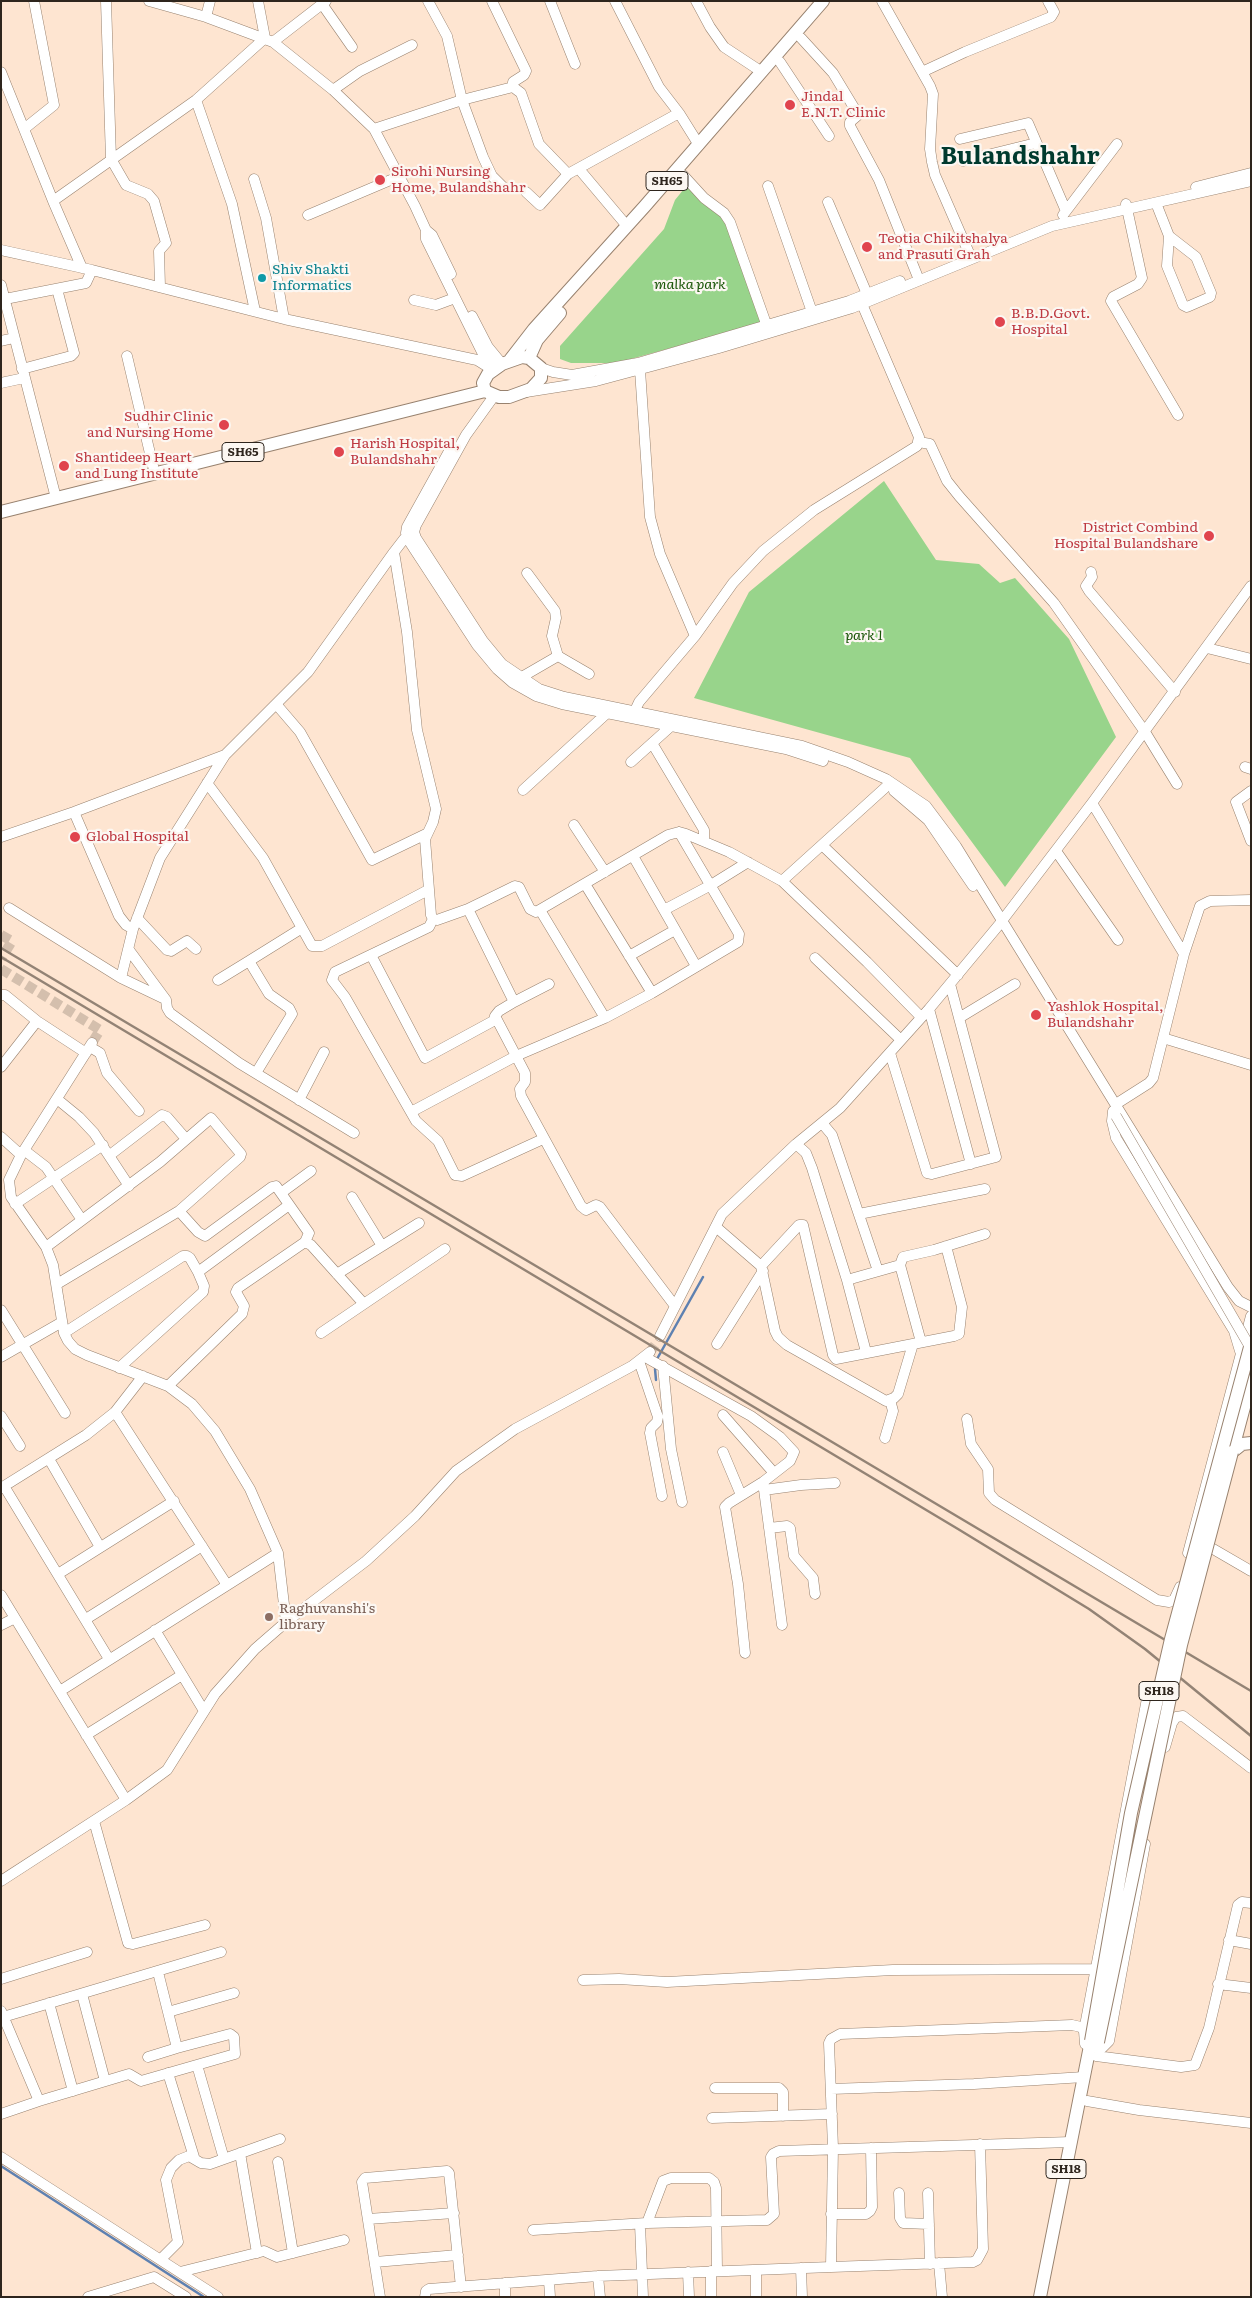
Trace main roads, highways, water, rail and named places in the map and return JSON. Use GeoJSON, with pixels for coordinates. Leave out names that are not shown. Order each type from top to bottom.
{"type":"FeatureCollection","features":[{"type":"Feature","properties":{"kind":"main road","name":"SH65"},"geometry":{"type":"LineString","coordinates":[[1,512],[55,494],[153,466],[487,391],[509,398],[526,392],[541,378],[541,368],[529,358],[537,340],[834,1]]}},
{"type":"Feature","properties":{"kind":"main road","name":"SH65"},"geometry":{"type":"LineString","coordinates":[[487,391],[500,365],[699,145],[818,4]]}},
{"type":"Feature","properties":{"kind":"main road"},"geometry":{"type":"LineString","coordinates":[[500,365],[522,357],[529,358]]}},
{"type":"Feature","properties":{"kind":"main road","name":"SH65"},"geometry":{"type":"LineString","coordinates":[[1,504],[55,494],[487,391]]}},
{"type":"Feature","properties":{"kind":"main road","name":"SH18"},"geometry":{"type":"LineString","coordinates":[[1048,2297],[1087,2101],[1093,2044],[1131,1813],[1170,1639],[1247,1349]]}},
{"type":"Feature","properties":{"kind":"main road"},"geometry":{"type":"LineString","coordinates":[[1232,1452],[1251,1381]]}},
{"type":"Feature","properties":{"kind":"main road"},"geometry":{"type":"LineString","coordinates":[[1232,1452],[1242,1444],[1251,1443]]}},
{"type":"Feature","properties":{"kind":"main road","name":"SH18"},"geometry":{"type":"LineString","coordinates":[[1040,2297],[1084,2077],[1093,2044],[1181,1645],[1232,1452]]}},
{"type":"Feature","properties":{"kind":"waterway"},"geometry":{"type":"LineString","coordinates":[[657,1359],[703,1277]]}},
{"type":"Feature","properties":{"kind":"waterway"},"geometry":{"type":"LineString","coordinates":[[655,1369],[656,1380]]}},
{"type":"Feature","properties":{"kind":"waterway"},"geometry":{"type":"LineString","coordinates":[[1,2166],[204,2297]]}},
{"type":"Feature","properties":{"kind":"tunnel"},"geometry":{"type":"LineString","coordinates":[[1,935],[12,941],[1,959]]}},
{"type":"Feature","properties":{"kind":"tunnel"},"geometry":{"type":"LineString","coordinates":[[1,969],[100,1030],[92,1043]]}},
{"type":"Feature","properties":{"kind":"tunnel"},"geometry":{"type":"LineString","coordinates":[[650,1352],[655,1345]]}},
{"type":"Feature","properties":{"kind":"railway"},"geometry":{"type":"LineString","coordinates":[[1,948],[1251,1691]]}},
{"type":"Feature","properties":{"kind":"railway"},"geometry":{"type":"LineString","coordinates":[[1,957],[1089,1609],[1145,1649],[1251,1736]]}},
{"type":"Feature","properties":{"kind":"place","name":"Jindal E.N.T. Clinic"},"geometry":{"type":"Point","coordinates":[790,105]}},
{"type":"Feature","properties":{"kind":"place","name":"Sirohi Nursing Home, Bulandshahr"},"geometry":{"type":"Point","coordinates":[380,180]}},
{"type":"Feature","properties":{"kind":"place","name":"Teotia Chikitshalya and Prasuti Grah"},"geometry":{"type":"Point","coordinates":[867,247]}},
{"type":"Feature","properties":{"kind":"place","name":"Shiv Shakti Informatics"},"geometry":{"type":"Point","coordinates":[262,278]}},
{"type":"Feature","properties":{"kind":"place","name":"B.B.D.Govt. Hospital"},"geometry":{"type":"Point","coordinates":[1000,322]}},
{"type":"Feature","properties":{"kind":"place","name":"Sudhir Clinic and Nursing Home"},"geometry":{"type":"Point","coordinates":[224,425]}},
{"type":"Feature","properties":{"kind":"place","name":"Harish Hospital, Bulandshahr"},"geometry":{"type":"Point","coordinates":[339,452]}},
{"type":"Feature","properties":{"kind":"place","name":"Shantideep Heart and Lung Institute"},"geometry":{"type":"Point","coordinates":[64,466]}},
{"type":"Feature","properties":{"kind":"place","name":"District Combind Hospital Bulandshare"},"geometry":{"type":"Point","coordinates":[1209,536]}},
{"type":"Feature","properties":{"kind":"place","name":"Global Hospital"},"geometry":{"type":"Point","coordinates":[75,837]}},
{"type":"Feature","properties":{"kind":"place","name":"Yashlok Hospital, Bulandshahr"},"geometry":{"type":"Point","coordinates":[1036,1015]}},
{"type":"Feature","properties":{"kind":"place","name":"Raghuvanshi's library"},"geometry":{"type":"Point","coordinates":[269,1617]}},
{"type":"Feature","properties":{"kind":"district","name":"Bulandshahr"},"geometry":{"type":"Point","coordinates":[1020,157]}},
{"type":"Feature","properties":{"kind":"park label","name":"malka park"},"geometry":{"type":"Point","coordinates":[690,285]}},
{"type":"Feature","properties":{"kind":"park label","name":"park 1"},"geometry":{"type":"Point","coordinates":[864,636]}}]}
